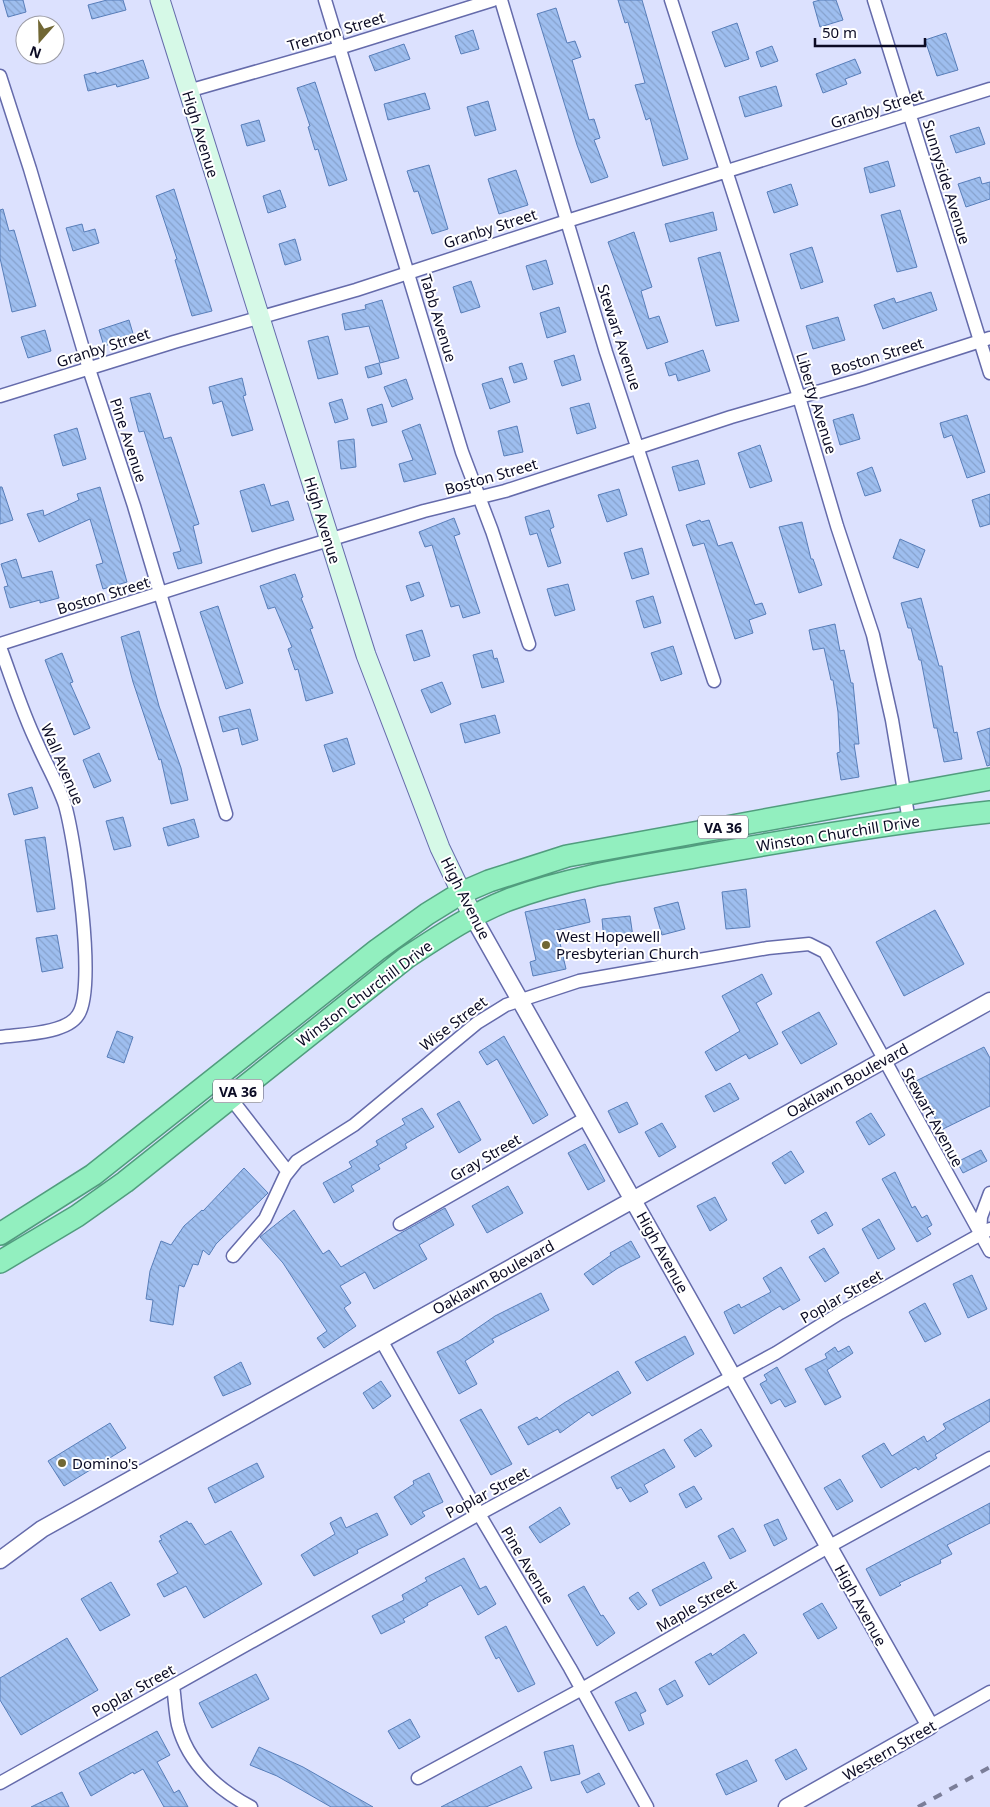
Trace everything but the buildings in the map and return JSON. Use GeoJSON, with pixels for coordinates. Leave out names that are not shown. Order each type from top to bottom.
{"type":"FeatureCollection","features":[{"type":"Feature","properties":{"kind":"highway","name":"Winston Churchill Drive"},"geometry":{"type":"LineString","coordinates":[[0,1234],[93,1174],[377,950],[461,893],[535,864],[568,856],[990,779]]}},
{"type":"Feature","properties":{"kind":"highway","name":"Winston Churchill Drive"},"geometry":{"type":"LineString","coordinates":[[0,1262],[77,1216],[125,1182],[406,958],[474,917],[506,901],[583,878],[909,820],[990,812]]}},
{"type":"Feature","properties":{"kind":"main road","name":"High Avenue"},"geometry":{"type":"LineString","coordinates":[[160,0],[329,540],[384,707],[440,848],[474,917]]}},
{"type":"Feature","properties":{"kind":"street","name":"Tabb Avenue"},"geometry":{"type":"LineString","coordinates":[[325,0],[462,452],[492,531],[529,644]]}},
{"type":"Feature","properties":{"kind":"street","name":"Trenton Street"},"geometry":{"type":"LineString","coordinates":[[188,91],[339,48],[493,0]]}},
{"type":"Feature","properties":{"kind":"street","name":"Stewart Avenue"},"geometry":{"type":"LineString","coordinates":[[501,0],[606,352],[714,681]]}},
{"type":"Feature","properties":{"kind":"street","name":"Liberty Avenue"},"geometry":{"type":"LineString","coordinates":[[671,0],[799,397],[837,526],[873,635],[892,720],[909,820]]}},
{"type":"Feature","properties":{"kind":"street","name":"Sunnyside Avenue"},"geometry":{"type":"LineString","coordinates":[[874,0],[910,115],[985,339],[990,372]]}},
{"type":"Feature","properties":{"kind":"street","name":"Pine Avenue"},"geometry":{"type":"LineString","coordinates":[[0,76],[30,169],[88,368],[134,506],[226,814]]}},
{"type":"Feature","properties":{"kind":"street","name":"Granby Street"},"geometry":{"type":"LineString","coordinates":[[0,396],[88,368],[260,318],[990,89]]}},
{"type":"Feature","properties":{"kind":"street","name":"Boston Street"},"geometry":{"type":"LineString","coordinates":[[0,646],[329,540],[505,491],[731,417],[985,339]]}},
{"type":"Feature","properties":{"kind":"street","name":"Wall Avenue"},"geometry":{"type":"LineString","coordinates":[[0,646],[21,705],[64,803],[70,823],[83,927],[86,985],[83,1005],[79,1015],[71,1023],[62,1028],[0,1037]]}},
{"type":"Feature","properties":{"kind":"street","name":"High Avenue"},"geometry":{"type":"LineString","coordinates":[[474,917],[930,1726]]}},
{"type":"Feature","properties":{"kind":"street","name":"Wise Street"},"geometry":{"type":"LineString","coordinates":[[288,1172],[297,1161],[354,1125],[477,1023],[506,1005],[579,980],[768,948],[808,944],[818,946]]}},
{"type":"Feature","properties":{"kind":"street","name":"Stewart Avenue"},"geometry":{"type":"LineString","coordinates":[[818,946],[825,952],[884,1059],[985,1232],[990,1251]]}},
{"type":"Feature","properties":{"kind":"street","name":"Oaklawn Boulevard"},"geometry":{"type":"LineString","coordinates":[[0,1560],[33,1534],[990,1001]]}},
{"type":"Feature","properties":{"kind":"street"},"geometry":{"type":"LineString","coordinates":[[215,1078],[288,1172],[264,1219],[233,1256]]}},
{"type":"Feature","properties":{"kind":"street","name":"Gray Street"},"geometry":{"type":"LineString","coordinates":[[400,1224],[586,1118]]}},
{"type":"Feature","properties":{"kind":"street"},"geometry":{"type":"LineString","coordinates":[[985,1232],[981,1217],[990,1194]]}},
{"type":"Feature","properties":{"kind":"street","name":"Poplar Street"},"geometry":{"type":"LineString","coordinates":[[0,1783],[479,1514],[733,1376],[985,1232]]}},
{"type":"Feature","properties":{"kind":"street","name":"Pine Avenue"},"geometry":{"type":"LineString","coordinates":[[382,1340],[479,1514],[582,1689],[647,1807]]}},
{"type":"Feature","properties":{"kind":"street","name":"Maple Street"},"geometry":{"type":"LineString","coordinates":[[418,1778],[582,1689],[828,1547],[990,1458]]}},
{"type":"Feature","properties":{"kind":"street"},"geometry":{"type":"LineString","coordinates":[[173,1686],[177,1723],[192,1758],[204,1774],[251,1807]]}},
{"type":"Feature","properties":{"kind":"street","name":"Western Street"},"geometry":{"type":"LineString","coordinates":[[787,1807],[990,1692]]}},
{"type":"Feature","properties":{"kind":"railway"},"geometry":{"type":"LineString","coordinates":[[918,1807],[990,1767]]}},
{"type":"Feature","properties":{"kind":"place","name":"West Hopewell Presbyterian Church"},"geometry":{"type":"Point","coordinates":[546,945]}},
{"type":"Feature","properties":{"kind":"place","name":"Domino's"},"geometry":{"type":"Point","coordinates":[62,1463]}}]}
